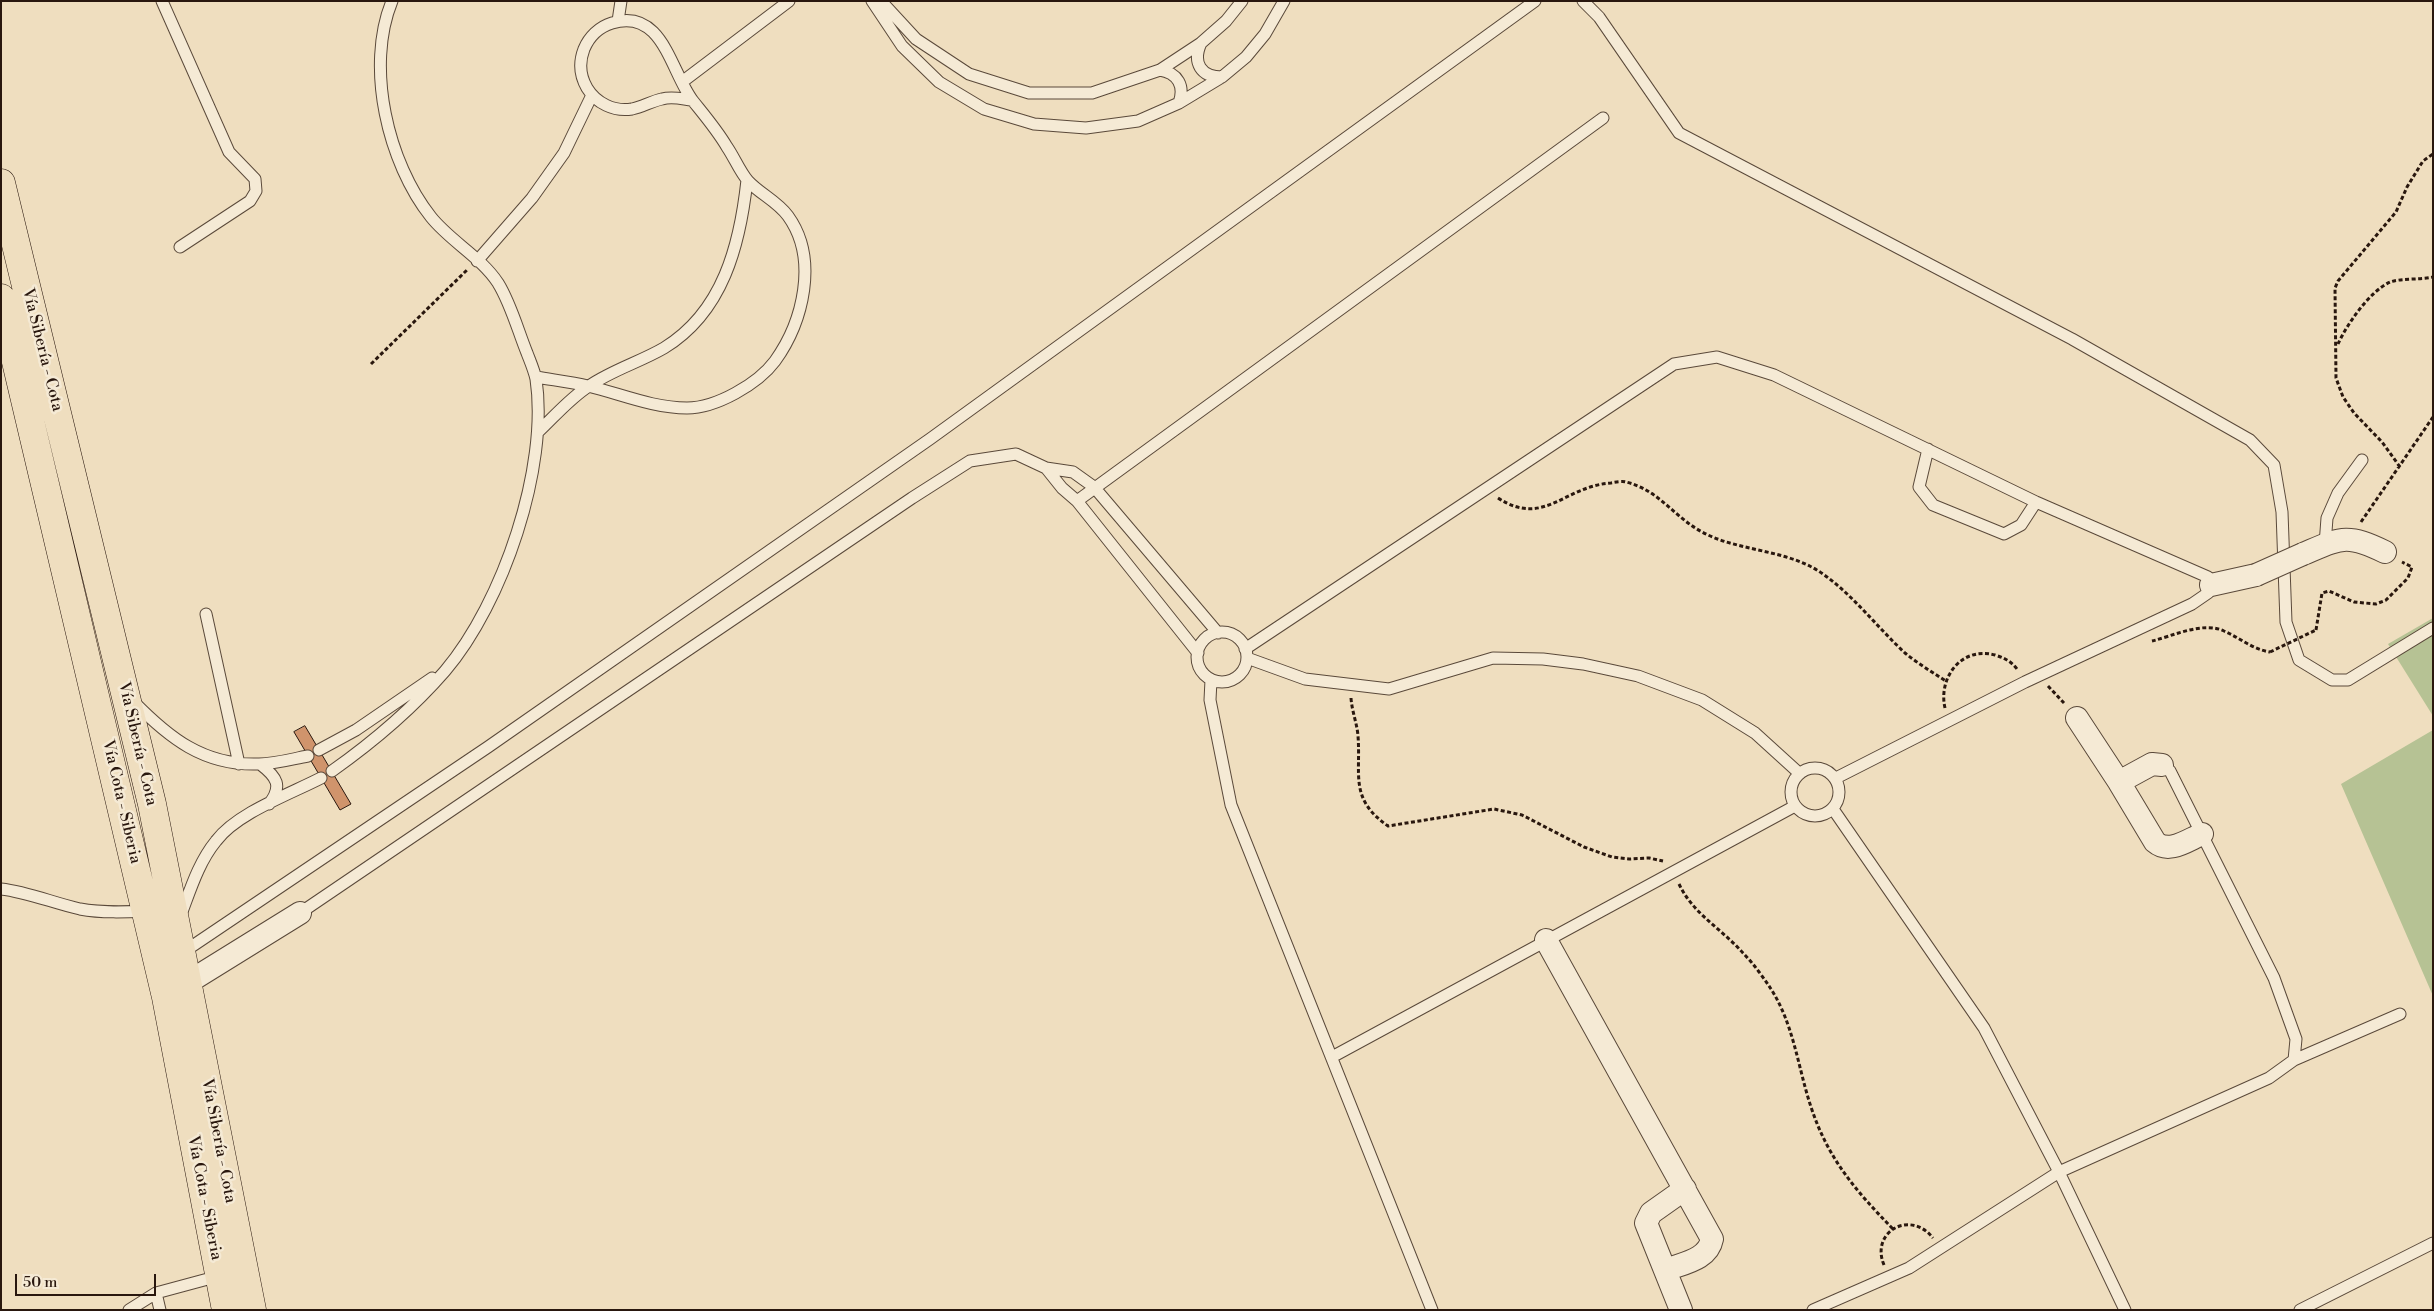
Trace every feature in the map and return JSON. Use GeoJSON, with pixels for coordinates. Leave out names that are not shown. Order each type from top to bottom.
{"type":"FeatureCollection","features":[{"type":"Feature","properties":{"kind":"main road","name":"Vía Sibería - Cota"},"geometry":{"type":"LineString","coordinates":[[1,183],[152,804],[252,1310]]}},
{"type":"Feature","properties":{"kind":"main road","name":"Vía Cota - Siberia"},"geometry":{"type":"LineString","coordinates":[[1,298],[5,330],[166,997],[226,1310]]}},
{"type":"Feature","properties":{"kind":"street"},"geometry":{"type":"LineString","coordinates":[[2211,585],[2256,575],[2336,540],[2362,541],[2385,552]]}},
{"type":"Feature","properties":{"kind":"street"},"geometry":{"type":"LineString","coordinates":[[2077,718],[2119,782],[2154,842],[2161,848],[2168,848],[2202,834]]}},
{"type":"Feature","properties":{"kind":"street"},"geometry":{"type":"LineString","coordinates":[[2119,782],[2152,764],[2162,765]]}},
{"type":"Feature","properties":{"kind":"street"},"geometry":{"type":"LineString","coordinates":[[187,983],[300,912]]}},
{"type":"Feature","properties":{"kind":"street"},"geometry":{"type":"LineString","coordinates":[[1546,940],[1712,1239],[1710,1248],[1704,1255],[1666,1270]]}},
{"type":"Feature","properties":{"kind":"street"},"geometry":{"type":"LineString","coordinates":[[1681,1310],[1646,1222],[1651,1213],[1685,1189]]}},
{"type":"Feature","properties":{"kind":"lane"},"geometry":{"type":"LineString","coordinates":[[162,1],[229,152],[255,178],[256,191],[250,201],[180,247]]}},
{"type":"Feature","properties":{"kind":"lane"},"geometry":{"type":"LineString","coordinates":[[332,771],[366,747],[411,706],[446,669],[486,609],[513,545],[526,498],[538,432],[536,377],[498,282],[431,217],[400,165],[386,120],[381,82],[382,43],[392,1]]}},
{"type":"Feature","properties":{"kind":"lane"},"geometry":{"type":"LineString","coordinates":[[618,21],[621,1]]}},
{"type":"Feature","properties":{"kind":"lane"},"geometry":{"type":"LineString","coordinates":[[682,82],[789,1]]}},
{"type":"Feature","properties":{"kind":"lane"},"geometry":{"type":"LineString","coordinates":[[872,1],[902,46],[920,64],[939,82],[984,109],[1034,124],[1086,128],[1138,121],[1179,103],[1222,77],[1246,57],[1265,34],[1284,1]]}},
{"type":"Feature","properties":{"kind":"lane"},"geometry":{"type":"LineString","coordinates":[[880,1],[891,15],[916,39],[969,74],[1029,93],[1092,93],[1160,70],[1201,43],[1226,21],[1242,1]]}},
{"type":"Feature","properties":{"kind":"lane"},"geometry":{"type":"LineString","coordinates":[[178,941],[480,752],[930,439],[1535,1]]}},
{"type":"Feature","properties":{"kind":"lane"},"geometry":{"type":"LineString","coordinates":[[1583,1],[1599,17],[1679,133],[2072,339],[2250,440],[2274,466],[2282,512],[2286,622],[2299,660],[2332,680],[2348,680],[2433,628]]}},
{"type":"Feature","properties":{"kind":"lane"},"geometry":{"type":"LineString","coordinates":[[536,377],[588,386],[618,396],[664,406],[689,408],[711,404],[750,386],[770,368],[784,349],[802,303],[804,262],[790,218],[780,207],[747,180],[716,129],[692,100],[660,39],[652,30],[630,21],[618,21],[597,31],[583,50],[581,74],[592,95],[603,104],[617,109],[632,109],[662,98],[692,100]]}},
{"type":"Feature","properties":{"kind":"lane"},"geometry":{"type":"LineString","coordinates":[[1201,43],[1197,53],[1197,63],[1202,72],[1212,77],[1222,77]]}},
{"type":"Feature","properties":{"kind":"lane"},"geometry":{"type":"LineString","coordinates":[[1160,70],[1169,72],[1176,77],[1181,85],[1182,94],[1179,103]]}},
{"type":"Feature","properties":{"kind":"lane"},"geometry":{"type":"LineString","coordinates":[[477,261],[532,198],[564,153],[592,95]]}},
{"type":"Feature","properties":{"kind":"lane"},"geometry":{"type":"LineString","coordinates":[[1077,501],[1603,118]]}},
{"type":"Feature","properties":{"kind":"lane"},"geometry":{"type":"LineString","coordinates":[[538,432],[588,386],[665,347],[685,332],[700,316],[715,296],[732,258],[743,213],[747,180]]}},
{"type":"Feature","properties":{"kind":"lane"},"geometry":{"type":"LineString","coordinates":[[1046,468],[1062,488],[1077,501],[1198,652],[1200,669],[1211,680],[1221,683],[1230,681],[1238,676],[1244,668],[1246,654],[1485,489],[1674,364],[1717,357],[1774,375],[2036,502],[2198,571],[2208,577],[2211,585],[2208,593],[2192,604],[2025,682],[1836,778]]}},
{"type":"Feature","properties":{"kind":"lane"},"geometry":{"type":"LineString","coordinates":[[1928,449],[1919,487],[1933,505],[2004,534],[2021,526],[2036,502]]}},
{"type":"Feature","properties":{"kind":"lane"},"geometry":{"type":"LineString","coordinates":[[300,912],[970,461],[1016,454],[1046,468],[1073,472],[1094,487],[1218,633]]}},
{"type":"Feature","properties":{"kind":"lane"},"geometry":{"type":"LineString","coordinates":[[2325,545],[2326,518],[2338,493],[2362,460]]}},
{"type":"Feature","properties":{"kind":"lane"},"geometry":{"type":"LineString","coordinates":[[206,614],[239,764]]}},
{"type":"Feature","properties":{"kind":"lane"},"geometry":{"type":"LineString","coordinates":[[1198,652],[1205,639],[1218,633],[1235,636],[1246,654],[1306,679],[1389,689],[1493,658],[1543,659],[1584,664],[1638,676],[1702,700],[1755,733],[1799,773]]}},
{"type":"Feature","properties":{"kind":"lane"},"geometry":{"type":"LineString","coordinates":[[319,750],[356,730],[446,669]]}},
{"type":"Feature","properties":{"kind":"lane"},"geometry":{"type":"LineString","coordinates":[[1211,680],[1210,700],[1231,805],[1432,1310]]}},
{"type":"Feature","properties":{"kind":"lane"},"geometry":{"type":"LineString","coordinates":[[124,692],[183,746],[206,755],[239,764],[260,764],[308,756]]}},
{"type":"Feature","properties":{"kind":"lane"},"geometry":{"type":"LineString","coordinates":[[260,764],[272,773],[277,782],[276,794],[268,805]]}},
{"type":"Feature","properties":{"kind":"lane"},"geometry":{"type":"LineString","coordinates":[[2162,765],[2170,771],[2274,978],[2296,1039],[2294,1060]]}},
{"type":"Feature","properties":{"kind":"lane"},"geometry":{"type":"LineString","coordinates":[[1814,767],[1830,772],[1836,778],[1840,794],[1833,809],[1824,815],[1813,817],[1803,814],[1795,806],[1791,798],[1791,789],[1793,780],[1799,773],[1814,767]]}},
{"type":"Feature","properties":{"kind":"lane"},"geometry":{"type":"LineString","coordinates":[[178,941],[201,865],[216,840],[241,820],[321,778]]}},
{"type":"Feature","properties":{"kind":"lane"},"geometry":{"type":"LineString","coordinates":[[1332,1058],[1672,871],[1795,806]]}},
{"type":"Feature","properties":{"kind":"lane"},"geometry":{"type":"LineString","coordinates":[[1833,809],[1984,1028],[2059,1172],[2125,1310]]}},
{"type":"Feature","properties":{"kind":"lane"},"geometry":{"type":"LineString","coordinates":[[1,889],[19,891],[82,909],[121,912],[146,911]]}},
{"type":"Feature","properties":{"kind":"lane"},"geometry":{"type":"LineString","coordinates":[[1813,1310],[1909,1268],[2059,1172],[2269,1078],[2294,1060],[2400,1014]]}},
{"type":"Feature","properties":{"kind":"lane"},"geometry":{"type":"LineString","coordinates":[[2300,1310],[2433,1243]]}},
{"type":"Feature","properties":{"kind":"lane"},"geometry":{"type":"LineString","coordinates":[[129,1310],[156,1293],[219,1276]]}},
{"type":"Feature","properties":{"kind":"lane"},"geometry":{"type":"LineString","coordinates":[[156,1293],[160,1310]]}},
{"type":"Feature","properties":{"kind":"path"},"geometry":{"type":"LineString","coordinates":[[2400,467],[2382,442],[2354,413],[2343,397],[2336,378],[2335,288],[2338,281],[2386,226],[2423,161],[2433,154]]}},
{"type":"Feature","properties":{"kind":"path"},"geometry":{"type":"LineString","coordinates":[[371,364],[477,261]]}},
{"type":"Feature","properties":{"kind":"path"},"geometry":{"type":"LineString","coordinates":[[2337,347],[2345,329],[2377,291],[2391,282],[2433,277]]}},
{"type":"Feature","properties":{"kind":"path"},"geometry":{"type":"LineString","coordinates":[[2349,539],[2433,417]]}},
{"type":"Feature","properties":{"kind":"path"},"geometry":{"type":"LineString","coordinates":[[1485,489],[1507,504],[1522,510],[1535,510],[1567,495],[1602,484],[1625,482],[1661,498],[1683,520],[1718,540],[1800,562],[1822,574],[1868,615],[1906,653],[1946,681]]}},
{"type":"Feature","properties":{"kind":"path"},"geometry":{"type":"LineString","coordinates":[[2126,635],[2134,642],[2143,643],[2207,627],[2223,630],[2256,650],[2270,652],[2316,630],[2322,593],[2329,591],[2354,602],[2376,604],[2386,600],[2408,578],[2412,567],[2385,552]]}},
{"type":"Feature","properties":{"kind":"path"},"geometry":{"type":"LineString","coordinates":[[1350,685],[1352,712],[1358,727],[1357,776],[1362,795],[1379,820],[1388,826],[1494,809],[1522,815],[1584,847],[1612,856],[1629,859],[1649,858],[1665,862],[1672,871],[1686,900],[1743,952],[1771,990],[1787,1022],[1811,1108],[1828,1149],[1856,1191],[1893,1229]]}},
{"type":"Feature","properties":{"kind":"path"},"geometry":{"type":"LineString","coordinates":[[1889,1277],[1880,1256],[1882,1245],[1893,1229],[1903,1224],[1924,1228],[1940,1248]]}},
{"type":"Feature","properties":{"kind":"green space"},"geometry":{"type":"Polygon","coordinates":[[[2433,618],[2433,716],[2388,644],[2433,618]]]}},
{"type":"Feature","properties":{"kind":"green space"},"geometry":{"type":"Polygon","coordinates":[[[2433,730],[2433,996],[2341,784],[2433,730]]]}},
{"type":"Feature","properties":{"kind":"building"},"geometry":{"type":"Polygon","coordinates":[[[305,726],[351,804],[340,810],[294,732],[305,726]]]}}]}
